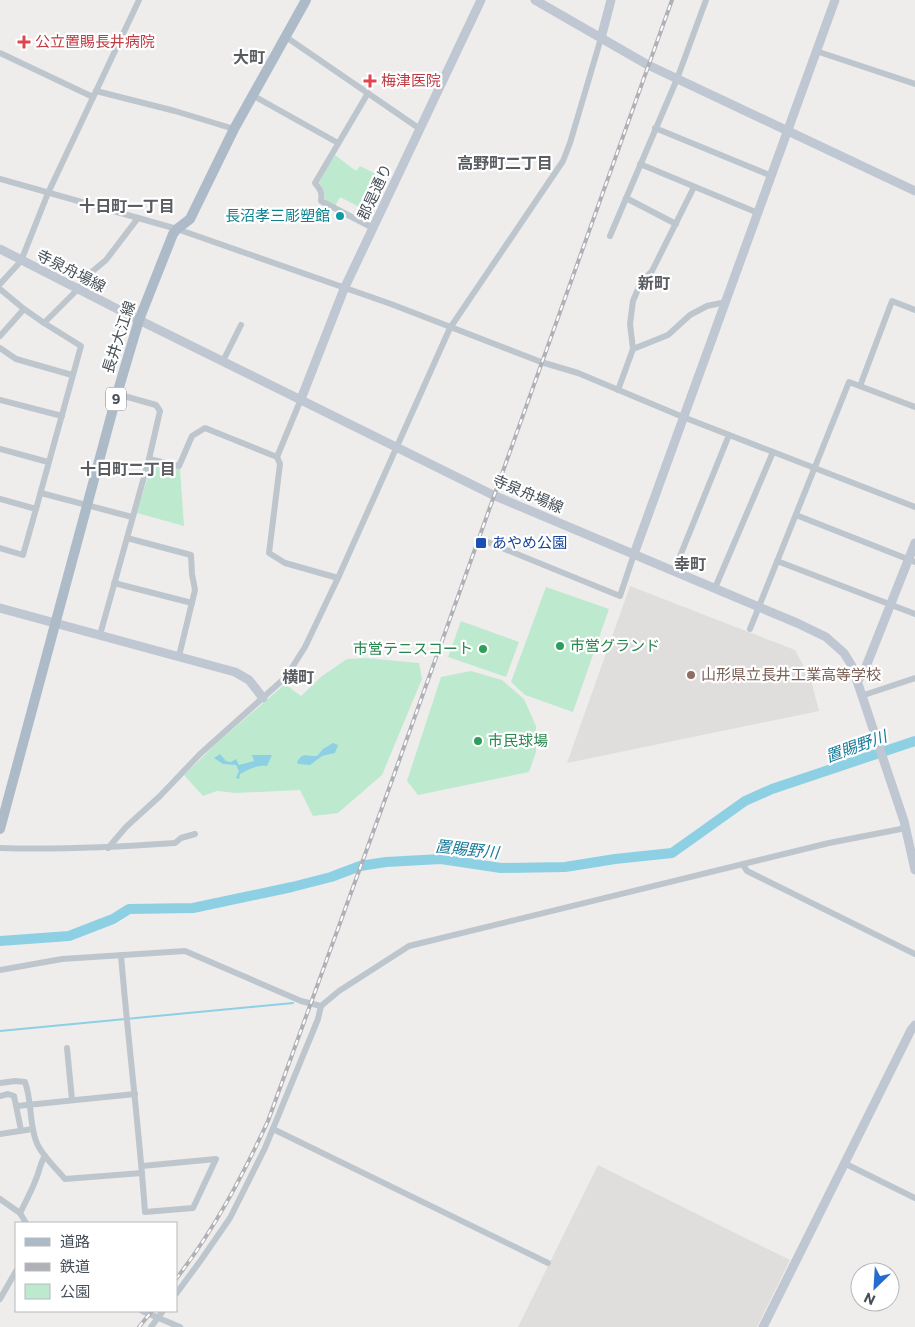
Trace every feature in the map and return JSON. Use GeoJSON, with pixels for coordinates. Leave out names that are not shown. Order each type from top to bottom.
{"type":"FeatureCollection","features":[{"type":"Feature","properties":{"kind":"main road","name":"長井大江線"},"geometry":{"type":"LineString","coordinates":[[0,830],[2,809],[56,623],[138,320],[174,234],[177,229],[190,219],[252,95],[306,0]]}},
{"type":"Feature","properties":{"kind":"street"},"geometry":{"type":"LineString","coordinates":[[0,284],[21,261],[48,193],[139,0]]}},
{"type":"Feature","properties":{"kind":"street","name":"郡是通り"},"geometry":{"type":"LineString","coordinates":[[301,399],[344,289],[481,0]]}},
{"type":"Feature","properties":{"kind":"street"},"geometry":{"type":"LineString","coordinates":[[535,0],[648,65],[915,191]]}},
{"type":"Feature","properties":{"kind":"street"},"geometry":{"type":"LineString","coordinates":[[108,848],[126,827],[165,791],[200,754],[286,677],[300,654],[338,578],[450,328],[562,161],[570,143],[611,0]]}},
{"type":"Feature","properties":{"kind":"street"},"geometry":{"type":"LineString","coordinates":[[610,236],[677,79],[706,0]]}},
{"type":"Feature","properties":{"kind":"street"},"geometry":{"type":"LineString","coordinates":[[485,541],[620,596],[835,0]]}},
{"type":"Feature","properties":{"kind":"street"},"geometry":{"type":"LineString","coordinates":[[286,37],[420,129]]}},
{"type":"Feature","properties":{"kind":"street"},"geometry":{"type":"LineString","coordinates":[[816,51],[915,84]]}},
{"type":"Feature","properties":{"kind":"street"},"geometry":{"type":"LineString","coordinates":[[0,53],[94,94],[175,111],[234,129]]}},
{"type":"Feature","properties":{"kind":"street"},"geometry":{"type":"LineString","coordinates":[[368,92],[315,183],[320,188],[321,202],[373,228]]}},
{"type":"Feature","properties":{"kind":"street"},"geometry":{"type":"LineString","coordinates":[[252,95],[338,143]]}},
{"type":"Feature","properties":{"kind":"street"},"geometry":{"type":"LineString","coordinates":[[655,128],[772,176]]}},
{"type":"Feature","properties":{"kind":"street"},"geometry":{"type":"LineString","coordinates":[[640,164],[758,213]]}},
{"type":"Feature","properties":{"kind":"street"},"geometry":{"type":"LineString","coordinates":[[0,179],[177,229],[391,304],[541,362],[578,373],[683,417],[915,507]]}},
{"type":"Feature","properties":{"kind":"street"},"geometry":{"type":"LineString","coordinates":[[618,390],[633,349],[630,324],[633,301],[641,282],[652,271],[694,187]]}},
{"type":"Feature","properties":{"kind":"street"},"geometry":{"type":"LineString","coordinates":[[626,198],[676,224]]}},
{"type":"Feature","properties":{"kind":"street"},"geometry":{"type":"LineString","coordinates":[[44,323],[78,289],[88,275],[106,260],[138,218]]}},
{"type":"Feature","properties":{"kind":"street","name":"寺泉舟場線"},"geometry":{"type":"LineString","coordinates":[[0,249],[138,320],[223,360],[493,495],[759,606],[826,637],[844,653],[852,666],[908,826],[915,870]]}},
{"type":"Feature","properties":{"kind":"street"},"geometry":{"type":"LineString","coordinates":[[0,289],[44,323],[80,346],[23,554],[0,548]]}},
{"type":"Feature","properties":{"kind":"street"},"geometry":{"type":"LineString","coordinates":[[860,386],[892,301],[915,310]]}},
{"type":"Feature","properties":{"kind":"street"},"geometry":{"type":"LineString","coordinates":[[633,349],[668,334],[690,315],[707,306],[726,302]]}},
{"type":"Feature","properties":{"kind":"street"},"geometry":{"type":"LineString","coordinates":[[0,336],[24,308]]}},
{"type":"Feature","properties":{"kind":"street"},"geometry":{"type":"LineString","coordinates":[[223,360],[241,324]]}},
{"type":"Feature","properties":{"kind":"street"},"geometry":{"type":"LineString","coordinates":[[0,348],[16,359],[72,375]]}},
{"type":"Feature","properties":{"kind":"street"},"geometry":{"type":"LineString","coordinates":[[750,629],[849,382],[915,408]]}},
{"type":"Feature","properties":{"kind":"street"},"geometry":{"type":"LineString","coordinates":[[100,635],[149,459],[160,411],[156,405],[117,394]]}},
{"type":"Feature","properties":{"kind":"street"},"geometry":{"type":"LineString","coordinates":[[277,457],[301,399]]}},
{"type":"Feature","properties":{"kind":"street"},"geometry":{"type":"LineString","coordinates":[[0,400],[62,416]]}},
{"type":"Feature","properties":{"kind":"street"},"geometry":{"type":"LineString","coordinates":[[149,459],[178,466],[192,436],[205,428],[277,457],[280,464],[269,553],[285,563],[338,578]]}},
{"type":"Feature","properties":{"kind":"street"},"geometry":{"type":"LineString","coordinates":[[674,571],[729,435]]}},
{"type":"Feature","properties":{"kind":"street"},"geometry":{"type":"LineString","coordinates":[[0,449],[48,462]]}},
{"type":"Feature","properties":{"kind":"street"},"geometry":{"type":"LineString","coordinates":[[715,588],[773,452]]}},
{"type":"Feature","properties":{"kind":"street"},"geometry":{"type":"LineString","coordinates":[[41,493],[132,517]]}},
{"type":"Feature","properties":{"kind":"street"},"geometry":{"type":"LineString","coordinates":[[0,499],[36,509]]}},
{"type":"Feature","properties":{"kind":"street"},"geometry":{"type":"LineString","coordinates":[[796,515],[912,561]]}},
{"type":"Feature","properties":{"kind":"street"},"geometry":{"type":"LineString","coordinates":[[126,538],[191,555],[195,590],[179,656]]}},
{"type":"Feature","properties":{"kind":"street"},"geometry":{"type":"LineString","coordinates":[[857,680],[863,674],[891,605],[912,561],[915,544]]}},
{"type":"Feature","properties":{"kind":"street"},"geometry":{"type":"LineString","coordinates":[[777,562],[915,614]]}},
{"type":"Feature","properties":{"kind":"street"},"geometry":{"type":"LineString","coordinates":[[114,583],[192,603]]}},
{"type":"Feature","properties":{"kind":"street"},"geometry":{"type":"LineString","coordinates":[[0,608],[236,672],[249,680],[263,698]]}},
{"type":"Feature","properties":{"kind":"street"},"geometry":{"type":"LineString","coordinates":[[862,699],[915,678]]}},
{"type":"Feature","properties":{"kind":"street"},"geometry":{"type":"LineString","coordinates":[[178,1291],[230,1218],[273,1129],[321,1006],[339,991],[409,946],[829,843],[908,826]]}},
{"type":"Feature","properties":{"kind":"street"},"geometry":{"type":"LineString","coordinates":[[0,848],[108,848],[175,843],[181,838],[195,834]]}},
{"type":"Feature","properties":{"kind":"street"},"geometry":{"type":"LineString","coordinates":[[743,865],[747,871],[915,954]]}},
{"type":"Feature","properties":{"kind":"street"},"geometry":{"type":"LineString","coordinates":[[0,970],[62,960],[185,951],[301,1001],[321,1006]]}},
{"type":"Feature","properties":{"kind":"street"},"geometry":{"type":"LineString","coordinates":[[121,955],[126,1025],[135,1094],[145,1212],[193,1208],[216,1159],[142,1166]]}},
{"type":"Feature","properties":{"kind":"street"},"geometry":{"type":"LineString","coordinates":[[763,1327],[910,1030],[915,1025]]}},
{"type":"Feature","properties":{"kind":"street"},"geometry":{"type":"LineString","coordinates":[[67,1048],[72,1100]]}},
{"type":"Feature","properties":{"kind":"street"},"geometry":{"type":"LineString","coordinates":[[0,1083],[25,1082],[31,1104],[36,1141],[45,1156],[65,1179],[142,1174]]}},
{"type":"Feature","properties":{"kind":"street"},"geometry":{"type":"LineString","coordinates":[[0,1096],[8,1094],[14,1096],[20,1130]]}},
{"type":"Feature","properties":{"kind":"street"},"geometry":{"type":"LineString","coordinates":[[17,1106],[135,1094]]}},
{"type":"Feature","properties":{"kind":"street"},"geometry":{"type":"LineString","coordinates":[[0,1134],[33,1129]]}},
{"type":"Feature","properties":{"kind":"street"},"geometry":{"type":"LineString","coordinates":[[273,1129],[548,1263]]}},
{"type":"Feature","properties":{"kind":"street"},"geometry":{"type":"LineString","coordinates":[[20,1213],[31,1192],[40,1163],[45,1156]]}},
{"type":"Feature","properties":{"kind":"street"},"geometry":{"type":"LineString","coordinates":[[844,1162],[915,1198]]}},
{"type":"Feature","properties":{"kind":"street"},"geometry":{"type":"LineString","coordinates":[[0,1199],[20,1213],[25,1222]]}},
{"type":"Feature","properties":{"kind":"street"},"geometry":{"type":"LineString","coordinates":[[0,1299],[15,1273]]}},
{"type":"Feature","properties":{"kind":"street"},"geometry":{"type":"LineString","coordinates":[[145,1312],[180,1327]]}},
{"type":"Feature","properties":{"kind":"street"},"geometry":{"type":"LineString","coordinates":[[151,1327],[162,1312]]}},
{"type":"Feature","properties":{"kind":"shaded area","name":"山形県立長井工業高等学校"},"geometry":{"type":"Polygon","coordinates":[[[630,586],[795,650],[811,680],[819,711],[567,763],[630,586]]]}},
{"type":"Feature","properties":{"kind":"shaded area"},"geometry":{"type":"Polygon","coordinates":[[[598,1165],[790,1260],[757,1327],[518,1327],[598,1165]]]}},
{"type":"Feature","properties":{"kind":"green space"},"geometry":{"type":"Polygon","coordinates":[[[335,155],[356,171],[360,166],[384,178],[369,212],[340,197],[335,206],[326,202],[324,191],[319,182],[335,155]]]}},
{"type":"Feature","properties":{"kind":"green space"},"geometry":{"type":"Polygon","coordinates":[[[152,463],[180,469],[184,526],[137,513],[152,463]]]}},
{"type":"Feature","properties":{"kind":"green space","name":"市営グランド"},"geometry":{"type":"Polygon","coordinates":[[[546,587],[609,609],[573,712],[525,695],[511,682],[546,587]]]}},
{"type":"Feature","properties":{"kind":"green space","name":"市営テニスコート"},"geometry":{"type":"Polygon","coordinates":[[[461,621],[519,642],[506,677],[448,657],[461,621]]]}},
{"type":"Feature","properties":{"kind":"green space"},"geometry":{"type":"Polygon","coordinates":[[[366,658],[419,663],[422,679],[382,775],[338,813],[313,816],[300,790],[236,793],[217,791],[203,796],[184,775],[216,744],[285,684],[301,696],[322,676],[347,659],[366,658]]]}},
{"type":"Feature","properties":{"kind":"green space","name":"市民球場"},"geometry":{"type":"Polygon","coordinates":[[[471,671],[502,680],[524,699],[536,726],[536,752],[529,772],[418,795],[407,781],[441,677],[471,671]]]}},
{"type":"Feature","properties":{"kind":"water"},"geometry":{"type":"Polygon","coordinates":[[[333,743],[338,745],[335,753],[322,756],[310,765],[298,764],[297,762],[301,757],[306,755],[317,756],[323,749],[333,743]]]}},
{"type":"Feature","properties":{"kind":"water"},"geometry":{"type":"Polygon","coordinates":[[[220,754],[226,761],[231,762],[236,759],[239,765],[254,761],[252,755],[272,755],[267,766],[246,771],[240,774],[239,779],[236,778],[239,771],[236,765],[223,764],[214,758],[220,754]]]}},
{"type":"Feature","properties":{"kind":"waterway","name":"置賜野川"},"geometry":{"type":"LineString","coordinates":[[0,941],[69,936],[113,919],[129,909],[193,908],[292,887],[331,877],[360,866],[386,862],[441,859],[501,868],[565,867],[672,853],[745,801],[772,789],[915,741]]}},
{"type":"Feature","properties":{"kind":"waterway"},"geometry":{"type":"LineString","coordinates":[[0,1031],[293,1003]]}},
{"type":"Feature","properties":{"kind":"railway"},"geometry":{"type":"LineString","coordinates":[[178,1276],[203,1242],[226,1203],[268,1121],[672,0]]}},
{"type":"Feature","properties":{"kind":"railway"},"geometry":{"type":"LineString","coordinates":[[139,1327],[151,1312]]}},
{"type":"Feature","properties":{"kind":"place","name":"公立置賜長井病院"},"geometry":{"type":"Point","coordinates":[24,42]}},
{"type":"Feature","properties":{"kind":"place","name":"梅津医院"},"geometry":{"type":"Point","coordinates":[370,81]}},
{"type":"Feature","properties":{"kind":"place","name":"長沼孝三彫塑館"},"geometry":{"type":"Point","coordinates":[340,216]}},
{"type":"Feature","properties":{"kind":"place","name":"あやめ公園"},"geometry":{"type":"Point","coordinates":[481,543]}},
{"type":"Feature","properties":{"kind":"place","name":"市営グランド"},"geometry":{"type":"Point","coordinates":[560,646]}},
{"type":"Feature","properties":{"kind":"place","name":"市営テニスコート"},"geometry":{"type":"Point","coordinates":[483,649]}},
{"type":"Feature","properties":{"kind":"place","name":"山形県立長井工業高等学校"},"geometry":{"type":"Point","coordinates":[691,675]}},
{"type":"Feature","properties":{"kind":"place","name":"市民球場"},"geometry":{"type":"Point","coordinates":[478,741]}},
{"type":"Feature","properties":{"kind":"district","name":"大町"},"geometry":{"type":"Point","coordinates":[249,57]}},
{"type":"Feature","properties":{"kind":"district","name":"高野町二丁目"},"geometry":{"type":"Point","coordinates":[505,163]}},
{"type":"Feature","properties":{"kind":"district","name":"十日町一丁目"},"geometry":{"type":"Point","coordinates":[127,206]}},
{"type":"Feature","properties":{"kind":"district","name":"新町"},"geometry":{"type":"Point","coordinates":[654,283]}},
{"type":"Feature","properties":{"kind":"district","name":"十日町二丁目"},"geometry":{"type":"Point","coordinates":[128,469]}},
{"type":"Feature","properties":{"kind":"district","name":"幸町"},"geometry":{"type":"Point","coordinates":[690,564]}},
{"type":"Feature","properties":{"kind":"district","name":"横町"},"geometry":{"type":"Point","coordinates":[298,677]}}]}
